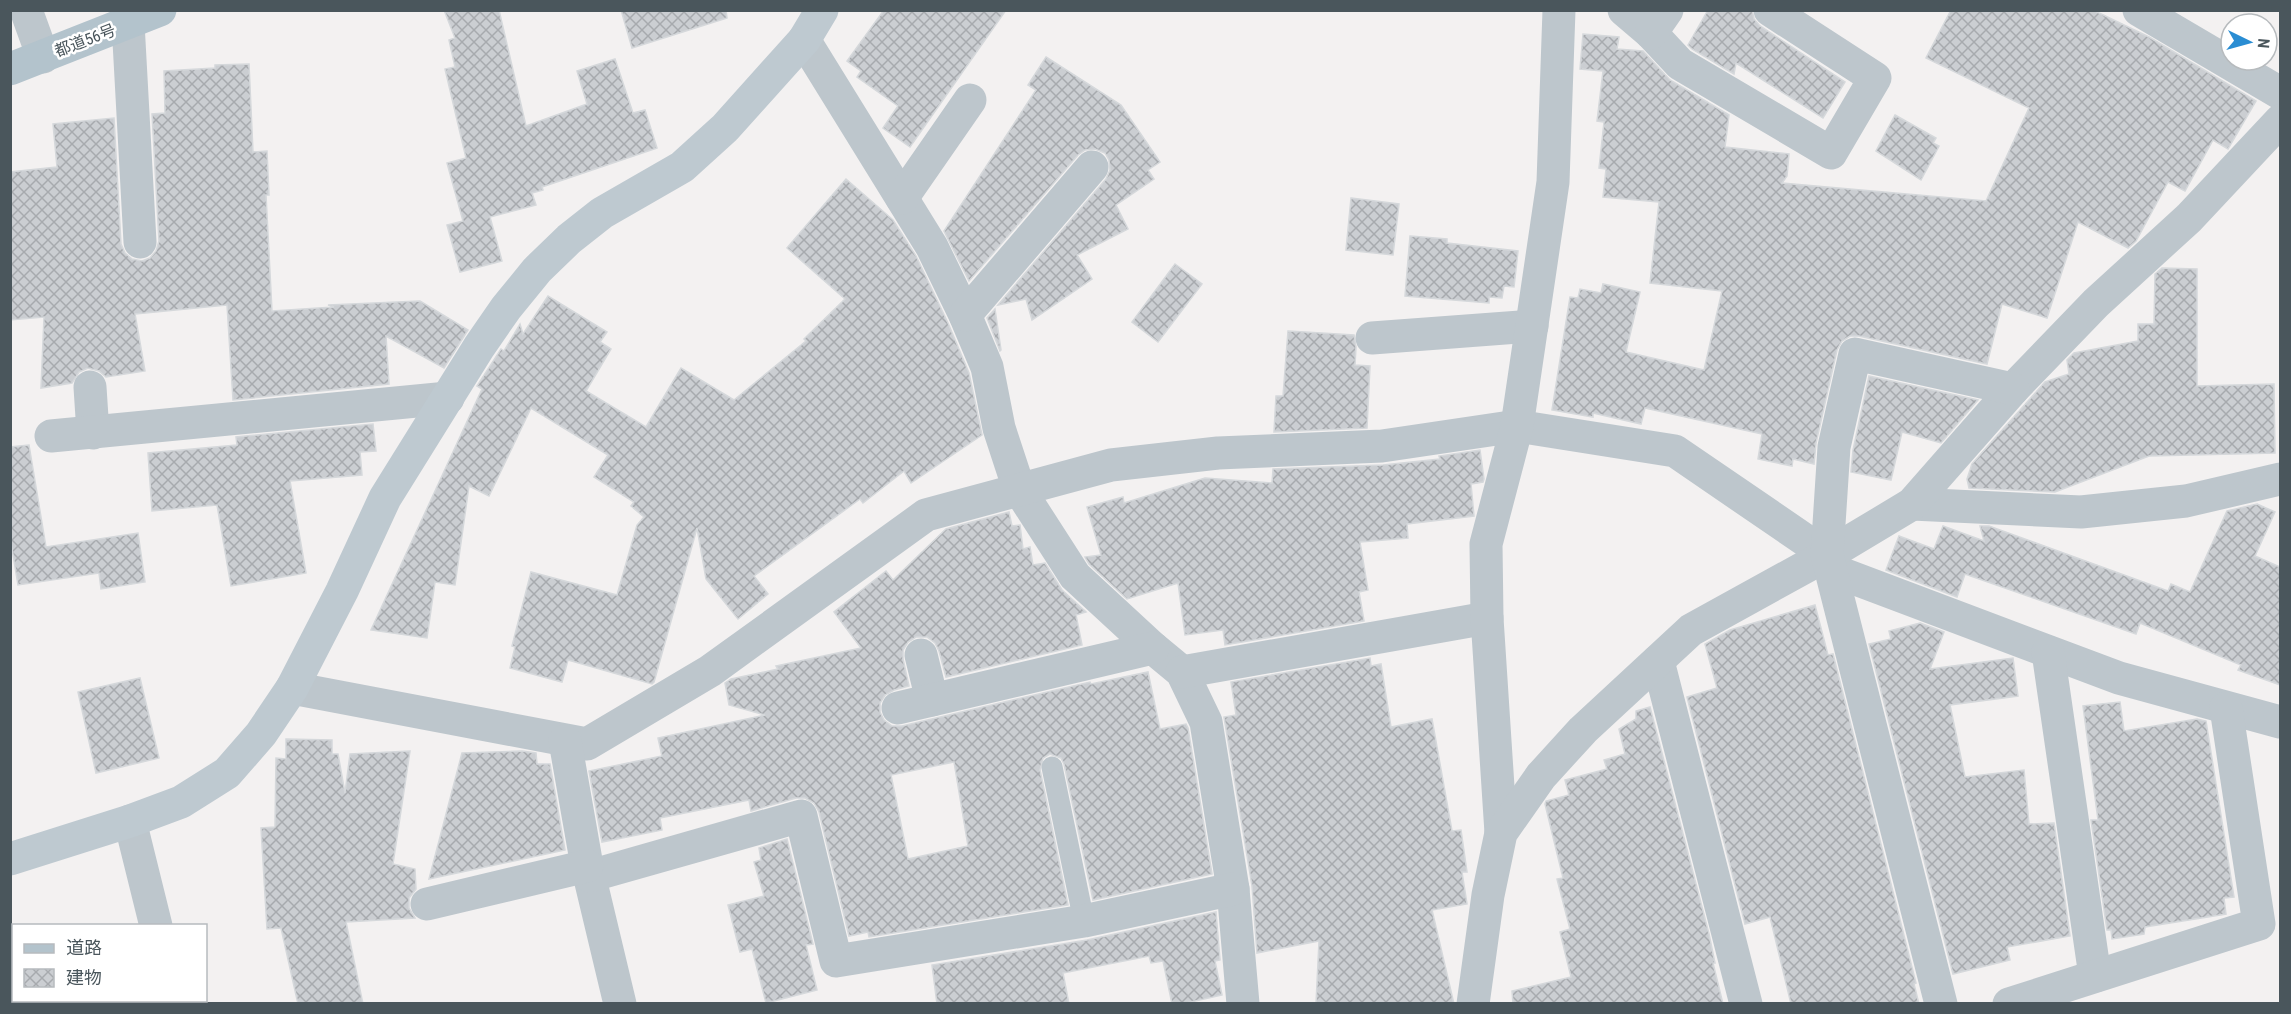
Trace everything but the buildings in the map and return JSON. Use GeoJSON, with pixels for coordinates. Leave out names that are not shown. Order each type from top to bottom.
{"type":"FeatureCollection","features":[{"type":"Feature","properties":{"kind":"main road","name":"都道56号"},"geometry":{"type":"LineString","coordinates":[[10,69],[160,10]]}},
{"type":"Feature","properties":{"kind":"street"},"geometry":{"type":"LineString","coordinates":[[26,10],[43,57]]}},
{"type":"Feature","properties":{"kind":"street"},"geometry":{"type":"LineString","coordinates":[[10,859],[130,821],[181,802],[227,773],[261,734],[292,688],[342,591],[385,498],[506,308],[537,270],[569,239],[602,213],[682,167],[725,128],[804,40],[822,10]]}},
{"type":"Feature","properties":{"kind":"street"},"geometry":{"type":"LineString","coordinates":[[1473,1004],[1488,896],[1501,833],[1487,618],[1486,544],[1517,426],[1553,182],[1559,10]]}},
{"type":"Feature","properties":{"kind":"street"},"geometry":{"type":"LineString","coordinates":[[1624,10],[1659,22],[1680,64],[1831,153],[1875,78],[1770,10]]}},
{"type":"Feature","properties":{"kind":"street"},"geometry":{"type":"LineString","coordinates":[[2139,10],[2280,93]]}},
{"type":"Feature","properties":{"kind":"street"},"geometry":{"type":"LineString","coordinates":[[129,23],[140,242]]}},
{"type":"Feature","properties":{"kind":"street"},"geometry":{"type":"LineString","coordinates":[[804,40],[932,247],[965,315],[987,367],[999,428],[1018,489],[1075,576],[1152,648],[1182,672],[1206,722],[1233,889],[1244,1004]]}},
{"type":"Feature","properties":{"kind":"street"},"geometry":{"type":"LineString","coordinates":[[902,198],[970,100]]}},
{"type":"Feature","properties":{"kind":"street"},"geometry":{"type":"LineString","coordinates":[[1501,833],[1541,776],[1583,730],[1691,630],[1830,563],[1912,504],[2013,389],[2096,303],[2189,218],[2280,121]]}},
{"type":"Feature","properties":{"kind":"street"},"geometry":{"type":"LineString","coordinates":[[965,315],[1092,166]]}},
{"type":"Feature","properties":{"kind":"street"},"geometry":{"type":"LineString","coordinates":[[1372,338],[1532,326]]}},
{"type":"Feature","properties":{"kind":"street"},"geometry":{"type":"LineString","coordinates":[[1941,1004],[1830,563],[1834,447],[1855,354],[2013,389]]}},
{"type":"Feature","properties":{"kind":"street"},"geometry":{"type":"LineString","coordinates":[[90,387],[93,433]]}},
{"type":"Feature","properties":{"kind":"street"},"geometry":{"type":"LineString","coordinates":[[51,436],[448,398]]}},
{"type":"Feature","properties":{"kind":"street"},"geometry":{"type":"LineString","coordinates":[[292,688],[587,744],[710,671],[926,515],[1110,465],[1218,453],[1382,446],[1517,426],[1675,451],[1830,563],[2048,652],[2119,678],[2280,722]]}},
{"type":"Feature","properties":{"kind":"street"},"geometry":{"type":"LineString","coordinates":[[1912,504],[2081,512],[2186,501],[2280,478]]}},
{"type":"Feature","properties":{"kind":"street"},"geometry":{"type":"LineString","coordinates":[[1182,672],[1487,618]]}},
{"type":"Feature","properties":{"kind":"street"},"geometry":{"type":"LineString","coordinates":[[898,708],[1152,648]]}},
{"type":"Feature","properties":{"kind":"street"},"geometry":{"type":"LineString","coordinates":[[2048,652],[2095,976]]}},
{"type":"Feature","properties":{"kind":"street"},"geometry":{"type":"LineString","coordinates":[[921,655],[932,700]]}},
{"type":"Feature","properties":{"kind":"street"},"geometry":{"type":"LineString","coordinates":[[1658,661],[1746,1004]]}},
{"type":"Feature","properties":{"kind":"street"},"geometry":{"type":"LineString","coordinates":[[2008,1004],[2259,924],[2226,708]]}},
{"type":"Feature","properties":{"kind":"street"},"geometry":{"type":"LineString","coordinates":[[565,741],[588,871],[620,1004]]}},
{"type":"Feature","properties":{"kind":"street"},"geometry":{"type":"LineString","coordinates":[[427,904],[588,871],[801,816],[836,961],[1084,921],[1233,889]]}},
{"type":"Feature","properties":{"kind":"street"},"geometry":{"type":"LineString","coordinates":[[130,821],[156,924]]}},
{"type":"Feature","properties":{"kind":"lane"},"geometry":{"type":"LineString","coordinates":[[1052,767],[1084,921]]}}]}
